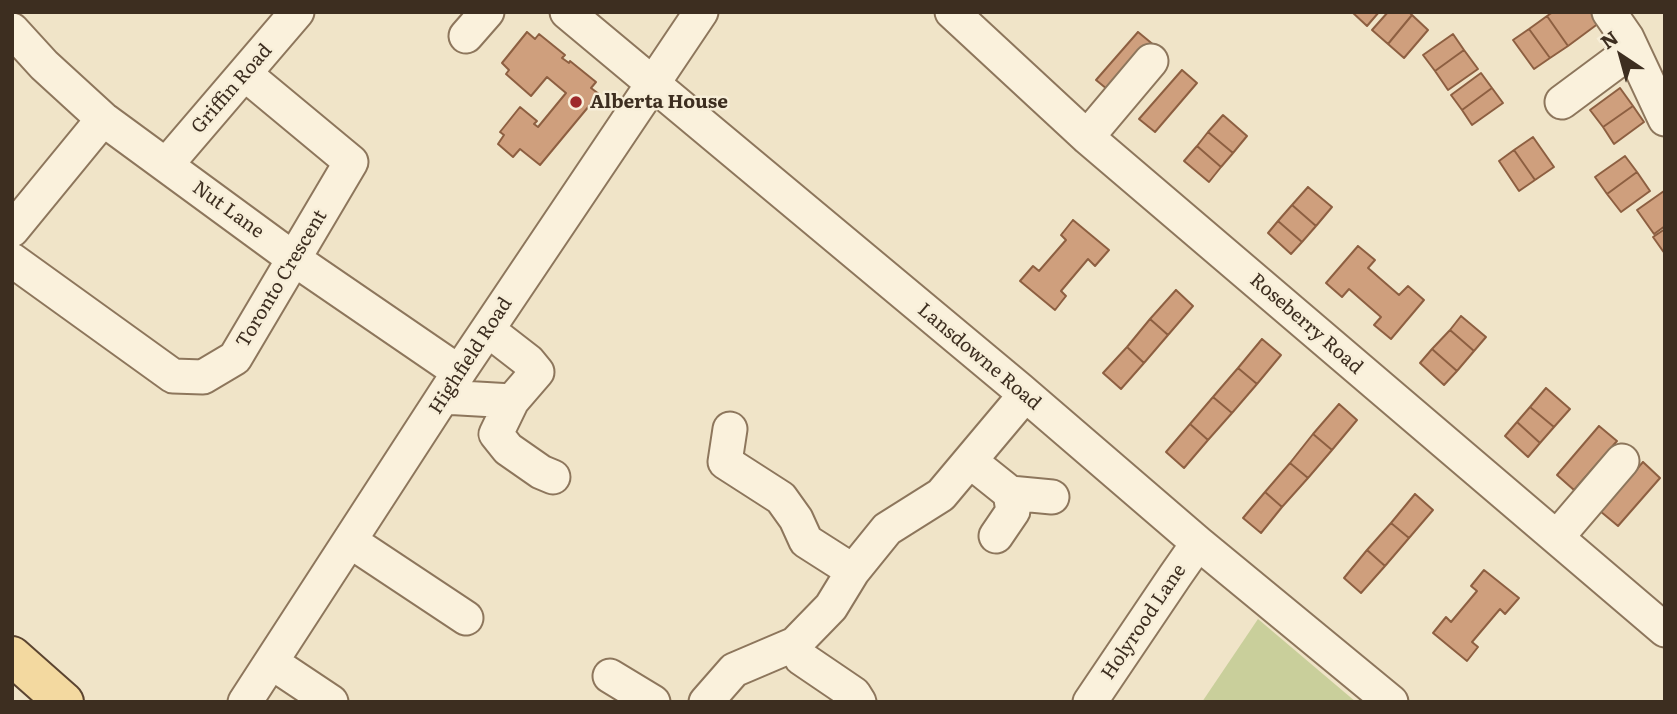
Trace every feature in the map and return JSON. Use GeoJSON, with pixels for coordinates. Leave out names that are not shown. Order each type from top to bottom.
{"type":"FeatureCollection","features":[{"type":"Feature","properties":{"kind":"main road"},"geometry":{"type":"LineString","coordinates":[[12,656],[64,702]]}},
{"type":"Feature","properties":{"kind":"street","name":"Lansdowne Road"},"geometry":{"type":"LineString","coordinates":[[567,12],[1391,702]]}},
{"type":"Feature","properties":{"kind":"street","name":"Highfield Road"},"geometry":{"type":"LineString","coordinates":[[244,702],[451,385],[701,12]]}},
{"type":"Feature","properties":{"kind":"street","name":"Roseberry Road"},"geometry":{"type":"LineString","coordinates":[[952,12],[1087,137],[1665,630]]}},
{"type":"Feature","properties":{"kind":"street"},"geometry":{"type":"LineString","coordinates":[[1609,12],[1627,38],[1665,119]]}},
{"type":"Feature","properties":{"kind":"street","name":"Griffin Road"},"geometry":{"type":"LineString","coordinates":[[166,165],[245,74],[291,15]]}},
{"type":"Feature","properties":{"kind":"street","name":"Nut Lane"},"geometry":{"type":"LineString","coordinates":[[12,30],[44,65],[103,119],[294,258],[451,385]]}},
{"type":"Feature","properties":{"kind":"street"},"geometry":{"type":"LineString","coordinates":[[1562,102],[1632,50]]}},
{"type":"Feature","properties":{"kind":"street"},"geometry":{"type":"LineString","coordinates":[[1087,137],[1151,61]]}},
{"type":"Feature","properties":{"kind":"street","name":"Toronto Crescent"},"geometry":{"type":"LineString","coordinates":[[12,260],[173,376],[203,377],[235,358],[351,162],[245,74]]}},
{"type":"Feature","properties":{"kind":"street"},"geometry":{"type":"LineString","coordinates":[[12,230],[103,119]]}},
{"type":"Feature","properties":{"kind":"street"},"geometry":{"type":"LineString","coordinates":[[488,330],[528,360],[537,372],[512,401],[496,434],[508,449],[553,477]]}},
{"type":"Feature","properties":{"kind":"street"},"geometry":{"type":"LineString","coordinates":[[451,385],[512,401]]}},
{"type":"Feature","properties":{"kind":"street"},"geometry":{"type":"LineString","coordinates":[[706,702],[734,670],[795,643],[831,607],[853,571],[887,529],[941,495],[1025,395]]}},
{"type":"Feature","properties":{"kind":"street"},"geometry":{"type":"LineString","coordinates":[[730,429],[715,466],[781,498],[796,519],[806,541],[853,571]]}},
{"type":"Feature","properties":{"kind":"street"},"geometry":{"type":"LineString","coordinates":[[970,461],[1010,493],[1052,497]]}},
{"type":"Feature","properties":{"kind":"street"},"geometry":{"type":"LineString","coordinates":[[1557,537],[1622,461]]}},
{"type":"Feature","properties":{"kind":"street"},"geometry":{"type":"LineString","coordinates":[[996,536],[1013,510],[1010,493]]}},
{"type":"Feature","properties":{"kind":"street"},"geometry":{"type":"LineString","coordinates":[[350,541],[466,618]]}},
{"type":"Feature","properties":{"kind":"street","name":"Holyrood Lane"},"geometry":{"type":"LineString","coordinates":[[1090,702],[1198,543]]}},
{"type":"Feature","properties":{"kind":"street"},"geometry":{"type":"LineString","coordinates":[[795,643],[801,657],[854,694],[859,702]]}},
{"type":"Feature","properties":{"kind":"street"},"geometry":{"type":"LineString","coordinates":[[271,662],[331,702]]}},
{"type":"Feature","properties":{"kind":"street"},"geometry":{"type":"LineString","coordinates":[[610,676],[653,702]]}},
{"type":"Feature","properties":{"kind":"green space"},"geometry":{"type":"Polygon","coordinates":[[[1258,619],[1356,702],[1202,702],[1258,619]]]}},
{"type":"Feature","properties":{"kind":"building"},"geometry":{"type":"Polygon","coordinates":[[[1352,12],[1379,12],[1367,26],[1352,12]]]}},
{"type":"Feature","properties":{"kind":"building"},"geometry":{"type":"Polygon","coordinates":[[[1388,12],[1409,12],[1412,15],[1388,44],[1372,30],[1388,12]]]}},
{"type":"Feature","properties":{"kind":"building"},"geometry":{"type":"Polygon","coordinates":[[[1553,12],[1592,12],[1599,23],[1568,46],[1547,16],[1553,12]]]}},
{"type":"Feature","properties":{"kind":"building"},"geometry":{"type":"Polygon","coordinates":[[[1412,15],[1428,30],[1404,58],[1388,44],[1412,15]]]}},
{"type":"Feature","properties":{"kind":"building"},"geometry":{"type":"Polygon","coordinates":[[[1547,16],[1568,46],[1550,58],[1529,29],[1547,16]]]}},
{"type":"Feature","properties":{"kind":"building"},"geometry":{"type":"Polygon","coordinates":[[[1529,29],[1550,58],[1534,69],[1513,40],[1529,29]]]}},
{"type":"Feature","properties":{"kind":"building","name":"Alberta House"},"geometry":{"type":"Polygon","coordinates":[[[527,32],[535,39],[539,34],[565,55],[562,58],[569,63],[570,61],[596,82],[591,88],[599,94],[540,165],[520,149],[513,157],[498,144],[504,135],[500,132],[520,107],[537,121],[534,124],[538,127],[566,93],[547,77],[531,96],[506,74],[509,70],[502,63],[527,32]]]}},
{"type":"Feature","properties":{"kind":"building"},"geometry":{"type":"Polygon","coordinates":[[[1138,32],[1155,46],[1113,94],[1096,80],[1138,32]]]}},
{"type":"Feature","properties":{"kind":"building"},"geometry":{"type":"Polygon","coordinates":[[[1453,34],[1464,50],[1435,71],[1423,55],[1453,34]]]}},
{"type":"Feature","properties":{"kind":"building"},"geometry":{"type":"Polygon","coordinates":[[[1464,50],[1478,69],[1448,90],[1435,71],[1464,50]]]}},
{"type":"Feature","properties":{"kind":"building"},"geometry":{"type":"Polygon","coordinates":[[[1182,70],[1197,83],[1155,132],[1139,119],[1182,70]]]}},
{"type":"Feature","properties":{"kind":"building"},"geometry":{"type":"Polygon","coordinates":[[[1481,73],[1492,88],[1462,110],[1451,95],[1481,73]]]}},
{"type":"Feature","properties":{"kind":"building"},"geometry":{"type":"Polygon","coordinates":[[[1492,88],[1503,103],[1472,125],[1462,110],[1492,88]]]}},
{"type":"Feature","properties":{"kind":"building"},"geometry":{"type":"Polygon","coordinates":[[[1620,88],[1633,106],[1603,127],[1590,110],[1620,88]]]}},
{"type":"Feature","properties":{"kind":"building"},"geometry":{"type":"Polygon","coordinates":[[[1633,106],[1644,122],[1614,144],[1603,127],[1633,106]]]}},
{"type":"Feature","properties":{"kind":"building"},"geometry":{"type":"Polygon","coordinates":[[[1223,115],[1247,136],[1233,153],[1208,132],[1223,115]]]}},
{"type":"Feature","properties":{"kind":"building"},"geometry":{"type":"Polygon","coordinates":[[[1208,132],[1233,153],[1221,167],[1197,146],[1208,132]]]}},
{"type":"Feature","properties":{"kind":"building"},"geometry":{"type":"Polygon","coordinates":[[[1533,137],[1554,167],[1535,180],[1514,150],[1533,137]]]}},
{"type":"Feature","properties":{"kind":"building"},"geometry":{"type":"Polygon","coordinates":[[[1197,146],[1221,167],[1209,182],[1184,161],[1197,146]]]}},
{"type":"Feature","properties":{"kind":"building"},"geometry":{"type":"Polygon","coordinates":[[[1514,150],[1535,180],[1519,191],[1499,161],[1514,150]]]}},
{"type":"Feature","properties":{"kind":"building"},"geometry":{"type":"Polygon","coordinates":[[[1625,156],[1637,172],[1607,194],[1595,177],[1625,156]]]}},
{"type":"Feature","properties":{"kind":"building"},"geometry":{"type":"Polygon","coordinates":[[[1637,172],[1650,191],[1621,212],[1607,194],[1637,172]]]}},
{"type":"Feature","properties":{"kind":"building"},"geometry":{"type":"Polygon","coordinates":[[[1308,187],[1332,207],[1316,226],[1292,205],[1308,187]]]}},
{"type":"Feature","properties":{"kind":"building"},"geometry":{"type":"Polygon","coordinates":[[[1664,191],[1665,226],[1654,234],[1637,210],[1664,191]]]}},
{"type":"Feature","properties":{"kind":"building"},"geometry":{"type":"Polygon","coordinates":[[[1292,205],[1316,226],[1302,242],[1278,221],[1292,205]]]}},
{"type":"Feature","properties":{"kind":"building"},"geometry":{"type":"Polygon","coordinates":[[[1073,220],[1109,250],[1095,266],[1088,259],[1061,291],[1066,296],[1055,310],[1020,281],[1033,266],[1039,271],[1066,240],[1061,235],[1073,220]]]}},
{"type":"Feature","properties":{"kind":"building"},"geometry":{"type":"Polygon","coordinates":[[[1278,221],[1302,242],[1291,254],[1268,233],[1278,221]]]}},
{"type":"Feature","properties":{"kind":"building"},"geometry":{"type":"Polygon","coordinates":[[[1665,229],[1665,254],[1653,237],[1665,229]]]}},
{"type":"Feature","properties":{"kind":"building"},"geometry":{"type":"Polygon","coordinates":[[[1358,246],[1375,260],[1368,268],[1399,295],[1408,286],[1424,300],[1391,339],[1374,325],[1381,317],[1349,289],[1342,297],[1326,283],[1358,246]]]}},
{"type":"Feature","properties":{"kind":"building"},"geometry":{"type":"Polygon","coordinates":[[[1176,290],[1193,306],[1168,335],[1150,319],[1176,290]]]}},
{"type":"Feature","properties":{"kind":"building"},"geometry":{"type":"Polygon","coordinates":[[[1461,316],[1486,337],[1474,351],[1450,330],[1461,316]]]}},
{"type":"Feature","properties":{"kind":"building"},"geometry":{"type":"Polygon","coordinates":[[[1150,319],[1168,335],[1144,363],[1127,347],[1150,319]]]}},
{"type":"Feature","properties":{"kind":"building"},"geometry":{"type":"Polygon","coordinates":[[[1450,330],[1474,351],[1457,371],[1432,349],[1450,330]]]}},
{"type":"Feature","properties":{"kind":"building"},"geometry":{"type":"Polygon","coordinates":[[[1262,339],[1281,355],[1257,384],[1238,368],[1262,339]]]}},
{"type":"Feature","properties":{"kind":"building"},"geometry":{"type":"Polygon","coordinates":[[[1127,347],[1144,363],[1121,389],[1103,373],[1127,347]]]}},
{"type":"Feature","properties":{"kind":"building"},"geometry":{"type":"Polygon","coordinates":[[[1432,349],[1457,371],[1444,385],[1420,363],[1432,349]]]}},
{"type":"Feature","properties":{"kind":"building"},"geometry":{"type":"Polygon","coordinates":[[[1238,368],[1257,384],[1232,413],[1213,397],[1238,368]]]}},
{"type":"Feature","properties":{"kind":"building"},"geometry":{"type":"Polygon","coordinates":[[[1546,388],[1570,409],[1554,427],[1530,407],[1546,388]]]}},
{"type":"Feature","properties":{"kind":"building"},"geometry":{"type":"Polygon","coordinates":[[[1213,397],[1232,413],[1208,440],[1190,424],[1213,397]]]}},
{"type":"Feature","properties":{"kind":"building"},"geometry":{"type":"Polygon","coordinates":[[[1339,404],[1357,420],[1332,450],[1313,434],[1339,404]]]}},
{"type":"Feature","properties":{"kind":"building"},"geometry":{"type":"Polygon","coordinates":[[[1530,407],[1554,427],[1540,443],[1517,422],[1530,407]]]}},
{"type":"Feature","properties":{"kind":"building"},"geometry":{"type":"Polygon","coordinates":[[[1517,422],[1540,443],[1528,457],[1505,436],[1517,422]]]}},
{"type":"Feature","properties":{"kind":"building"},"geometry":{"type":"Polygon","coordinates":[[[1190,424],[1208,440],[1184,468],[1166,452],[1190,424]]]}},
{"type":"Feature","properties":{"kind":"building"},"geometry":{"type":"Polygon","coordinates":[[[1599,426],[1617,441],[1574,490],[1557,475],[1599,426]]]}},
{"type":"Feature","properties":{"kind":"building"},"geometry":{"type":"Polygon","coordinates":[[[1313,434],[1332,450],[1308,478],[1290,463],[1313,434]]]}},
{"type":"Feature","properties":{"kind":"building"},"geometry":{"type":"Polygon","coordinates":[[[1643,462],[1660,478],[1618,526],[1600,511],[1643,462]]]}},
{"type":"Feature","properties":{"kind":"building"},"geometry":{"type":"Polygon","coordinates":[[[1290,463],[1308,478],[1282,507],[1265,492],[1290,463]]]}},
{"type":"Feature","properties":{"kind":"building"},"geometry":{"type":"Polygon","coordinates":[[[1265,492],[1282,507],[1261,533],[1243,518],[1265,492]]]}},
{"type":"Feature","properties":{"kind":"building"},"geometry":{"type":"Polygon","coordinates":[[[1415,494],[1433,510],[1409,538],[1391,523],[1415,494]]]}},
{"type":"Feature","properties":{"kind":"building"},"geometry":{"type":"Polygon","coordinates":[[[1391,523],[1409,538],[1385,566],[1367,550],[1391,523]]]}},
{"type":"Feature","properties":{"kind":"building"},"geometry":{"type":"Polygon","coordinates":[[[1367,550],[1385,566],[1361,593],[1344,578],[1367,550]]]}},
{"type":"Feature","properties":{"kind":"building"},"geometry":{"type":"Polygon","coordinates":[[[1484,570],[1519,598],[1505,614],[1500,609],[1472,642],[1478,647],[1467,661],[1433,633],[1446,617],[1451,622],[1477,591],[1471,586],[1484,570]]]}},
{"type":"Feature","properties":{"kind":"place","name":"Alberta House"},"geometry":{"type":"Point","coordinates":[576,102]}}]}
